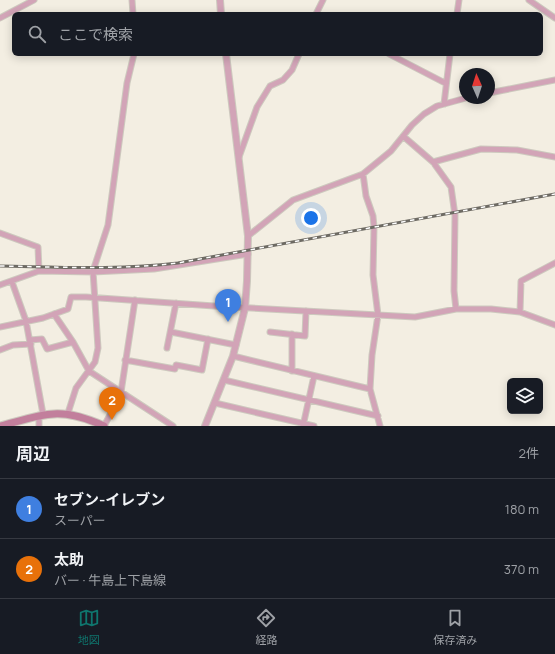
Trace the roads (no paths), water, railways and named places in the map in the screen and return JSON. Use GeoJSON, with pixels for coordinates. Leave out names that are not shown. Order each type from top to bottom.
{"type":"FeatureCollection","features":[{"type":"Feature","properties":{"kind":"main road"},"geometry":{"type":"LineString","coordinates":[[1,426],[41,415],[68,413],[84,417],[104,426]]}},
{"type":"Feature","properties":{"kind":"street"},"geometry":{"type":"LineString","coordinates":[[0,18],[34,0]]}},
{"type":"Feature","properties":{"kind":"street"},"geometry":{"type":"LineString","coordinates":[[132,0],[133,12]]}},
{"type":"Feature","properties":{"kind":"street"},"geometry":{"type":"LineString","coordinates":[[220,0],[221,12]]}},
{"type":"Feature","properties":{"kind":"street"},"geometry":{"type":"LineString","coordinates":[[317,12],[323,0]]}},
{"type":"Feature","properties":{"kind":"street"},"geometry":{"type":"LineString","coordinates":[[457,12],[459,0]]}},
{"type":"Feature","properties":{"kind":"street"},"geometry":{"type":"LineString","coordinates":[[529,0],[555,18]]}},
{"type":"Feature","properties":{"kind":"street"},"geometry":{"type":"LineString","coordinates":[[68,413],[76,388],[95,362],[98,348],[93,272],[108,225],[127,83],[134,56]]}},
{"type":"Feature","properties":{"kind":"street"},"geometry":{"type":"LineString","coordinates":[[205,426],[233,356],[245,308],[248,236],[226,56]]}},
{"type":"Feature","properties":{"kind":"street"},"geometry":{"type":"LineString","coordinates":[[239,159],[257,107],[270,86],[283,80],[292,70],[298,56]]}},
{"type":"Feature","properties":{"kind":"street"},"geometry":{"type":"LineString","coordinates":[[393,56],[445,83]]}},
{"type":"Feature","properties":{"kind":"street"},"geometry":{"type":"LineString","coordinates":[[444,104],[445,83],[450,56]]}},
{"type":"Feature","properties":{"kind":"street"},"geometry":{"type":"LineString","coordinates":[[495,92],[555,80]]}},
{"type":"Feature","properties":{"kind":"street"},"geometry":{"type":"LineString","coordinates":[[248,236],[293,200],[363,174],[379,163],[424,114],[444,104],[459,100]]}},
{"type":"Feature","properties":{"kind":"street"},"geometry":{"type":"LineString","coordinates":[[404,136],[433,162],[451,187],[455,215],[454,283],[456,309]]}},
{"type":"Feature","properties":{"kind":"street"},"geometry":{"type":"LineString","coordinates":[[433,162],[481,149],[517,150],[555,157]]}},
{"type":"Feature","properties":{"kind":"street"},"geometry":{"type":"LineString","coordinates":[[363,174],[366,196],[373,216],[373,275],[378,315],[372,355],[370,389],[380,426]]}},
{"type":"Feature","properties":{"kind":"street"},"geometry":{"type":"LineString","coordinates":[[0,233],[38,247],[40,271]]}},
{"type":"Feature","properties":{"kind":"street"},"geometry":{"type":"LineString","coordinates":[[0,285],[40,271],[93,272],[154,269],[248,254]]}},
{"type":"Feature","properties":{"kind":"street"},"geometry":{"type":"LineString","coordinates":[[520,312],[521,281],[555,263]]}},
{"type":"Feature","properties":{"kind":"street"},"geometry":{"type":"LineString","coordinates":[[12,282],[26,321],[30,342],[41,415],[39,426]]}},
{"type":"Feature","properties":{"kind":"street"},"geometry":{"type":"LineString","coordinates":[[0,327],[54,314],[68,308],[71,297],[415,317],[456,309],[492,309],[520,312],[555,325]]}},
{"type":"Feature","properties":{"kind":"street"},"geometry":{"type":"LineString","coordinates":[[104,426],[121,393],[135,300]]}},
{"type":"Feature","properties":{"kind":"street"},"geometry":{"type":"LineString","coordinates":[[167,348],[176,304]]}},
{"type":"Feature","properties":{"kind":"street"},"geometry":{"type":"LineString","coordinates":[[270,332],[305,336],[306,311]]}},
{"type":"Feature","properties":{"kind":"street"},"geometry":{"type":"LineString","coordinates":[[54,314],[73,342],[89,370],[121,393],[173,426]]}},
{"type":"Feature","properties":{"kind":"street"},"geometry":{"type":"LineString","coordinates":[[171,332],[236,345]]}},
{"type":"Feature","properties":{"kind":"street"},"geometry":{"type":"LineString","coordinates":[[292,334],[292,371]]}},
{"type":"Feature","properties":{"kind":"street"},"geometry":{"type":"LineString","coordinates":[[125,360],[175,370],[176,365],[202,370],[208,339]]}},
{"type":"Feature","properties":{"kind":"street"},"geometry":{"type":"LineString","coordinates":[[0,350],[13,345],[42,340],[47,349],[73,342]]}},
{"type":"Feature","properties":{"kind":"street"},"geometry":{"type":"LineString","coordinates":[[233,356],[370,389]]}},
{"type":"Feature","properties":{"kind":"street"},"geometry":{"type":"LineString","coordinates":[[303,425],[314,376]]}},
{"type":"Feature","properties":{"kind":"street"},"geometry":{"type":"LineString","coordinates":[[224,380],[378,416]]}},
{"type":"Feature","properties":{"kind":"street"},"geometry":{"type":"LineString","coordinates":[[215,403],[303,425],[314,426]]}},
{"type":"Feature","properties":{"kind":"railway"},"geometry":{"type":"LineString","coordinates":[[0,266],[133,267],[178,263],[555,194]]}},
{"type":"Feature","properties":{"kind":"place","name":"セブン-イレブン"},"geometry":{"type":"Point","coordinates":[228,322]}},
{"type":"Feature","properties":{"kind":"place","name":"太助"},"geometry":{"type":"Point","coordinates":[112,420]}}]}
